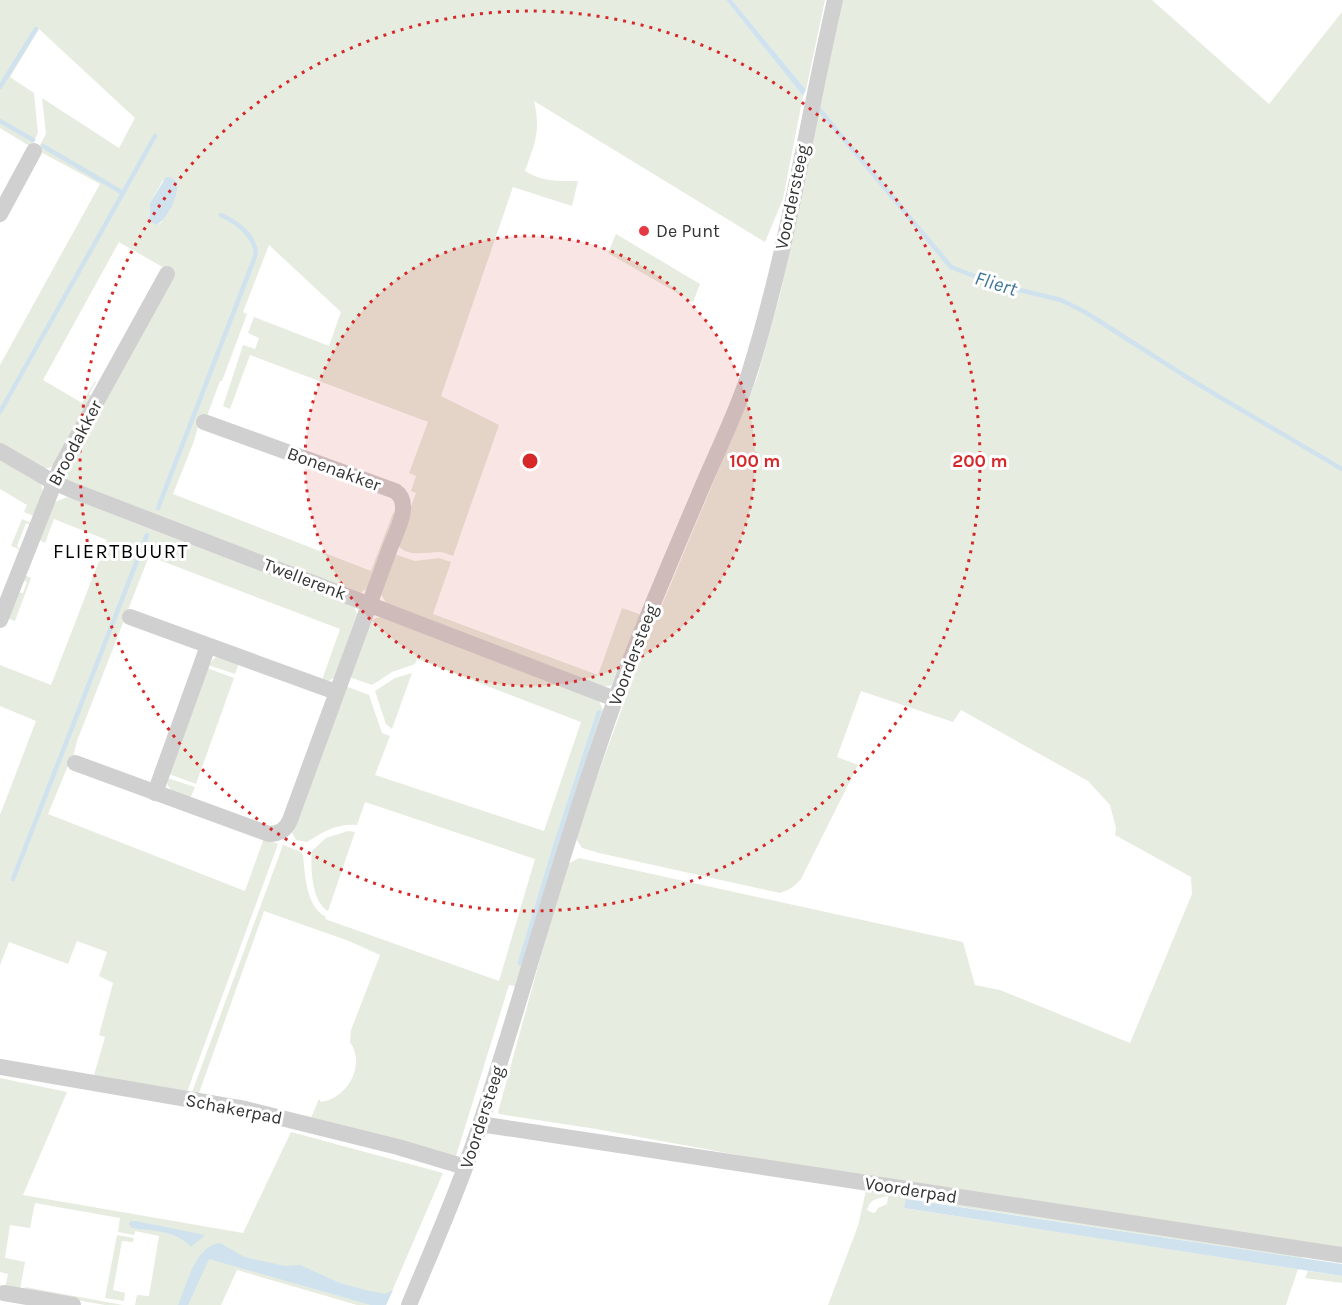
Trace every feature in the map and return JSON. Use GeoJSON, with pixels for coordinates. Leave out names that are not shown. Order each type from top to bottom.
{"type":"FeatureCollection","features":[{"type":"Feature","properties":{"kind":"street","name":"Voordersteeg"},"geometry":{"type":"LineString","coordinates":[[409,1305],[480,1124],[564,850],[615,699],[746,381],[772,293],[835,0]]}},
{"type":"Feature","properties":{"kind":"street"},"geometry":{"type":"LineString","coordinates":[[0,214],[34,151]]}},
{"type":"Feature","properties":{"kind":"street","name":"Broodakker"},"geometry":{"type":"LineString","coordinates":[[0,620],[53,482],[167,274]]}},
{"type":"Feature","properties":{"kind":"street","name":"Bonenakker"},"geometry":{"type":"LineString","coordinates":[[75,764],[269,834],[286,828],[290,820],[404,508],[403,499],[400,494],[204,422]]}},
{"type":"Feature","properties":{"kind":"street","name":"Twellerenk"},"geometry":{"type":"LineString","coordinates":[[0,451],[53,482],[615,699]]}},
{"type":"Feature","properties":{"kind":"street"},"geometry":{"type":"LineString","coordinates":[[130,617],[336,692]]}},
{"type":"Feature","properties":{"kind":"street"},"geometry":{"type":"LineString","coordinates":[[155,792],[208,646]]}},
{"type":"Feature","properties":{"kind":"street","name":"Schakerpad"},"geometry":{"type":"LineString","coordinates":[[0,1067],[246,1109],[376,1141],[465,1167]]}},
{"type":"Feature","properties":{"kind":"street","name":"Voorderpad"},"geometry":{"type":"LineString","coordinates":[[480,1124],[1342,1255]]}},
{"type":"Feature","properties":{"kind":"street"},"geometry":{"type":"LineString","coordinates":[[4,1293],[73,1305]]}},
{"type":"Feature","properties":{"kind":"shaded area"},"geometry":{"type":"Polygon","coordinates":[[[0,0],[726,0],[803,96],[783,199],[765,242],[534,101],[537,120],[536,137],[525,171],[544,179],[578,181],[572,206],[513,187],[441,396],[499,425],[453,556],[441,552],[411,553],[397,544],[416,493],[411,491],[416,476],[409,473],[428,422],[250,355],[230,409],[223,406],[243,345],[255,349],[259,338],[248,333],[254,317],[329,346],[341,312],[269,245],[243,312],[247,314],[222,381],[220,381],[207,416],[201,415],[194,441],[173,494],[371,571],[393,513],[396,514],[368,588],[360,593],[67,480],[65,473],[173,273],[119,242],[43,380],[82,403],[96,382],[89,394],[94,397],[56,466],[43,469],[0,445],[0,365],[100,184],[37,150],[46,134],[42,98],[119,148],[135,118],[39,29],[10,77],[34,93],[38,133],[31,147],[0,128],[0,0]],[[163,180],[150,203],[149,216],[157,225],[161,223],[170,206],[163,180]]]}},
{"type":"Feature","properties":{"kind":"shaded area"},"geometry":{"type":"Polygon","coordinates":[[[732,0],[825,0],[806,90],[732,0]]]}},
{"type":"Feature","properties":{"kind":"shaded area"},"geometry":{"type":"Polygon","coordinates":[[[842,0],[1152,0],[1269,104],[1342,12],[1342,1251],[837,1173],[498,1112],[566,865],[579,858],[963,942],[975,985],[1000,990],[1130,1043],[1192,894],[1191,877],[1115,835],[1116,828],[1110,805],[1088,781],[961,710],[953,722],[861,691],[837,757],[858,765],[801,879],[789,889],[780,893],[599,853],[582,848],[575,837],[644,648],[757,378],[781,291],[842,0]]]}},
{"type":"Feature","properties":{"kind":"shaded area"},"geometry":{"type":"Polygon","coordinates":[[[616,234],[700,284],[693,302],[608,253],[616,234]]]}},
{"type":"Feature","properties":{"kind":"shaded area"},"geometry":{"type":"Polygon","coordinates":[[[0,457],[41,483],[43,493],[34,516],[24,512],[27,505],[0,489],[0,457]]]}},
{"type":"Feature","properties":{"kind":"shaded area"},"geometry":{"type":"Polygon","coordinates":[[[67,497],[354,607],[357,614],[334,678],[328,681],[322,680],[340,629],[149,556],[77,741],[73,757],[48,814],[245,891],[264,838],[278,844],[187,1092],[93,1079],[105,1037],[99,1035],[113,983],[99,976],[107,952],[77,941],[68,964],[9,942],[0,965],[0,815],[36,721],[0,706],[0,665],[51,685],[107,540],[54,519],[45,543],[38,539],[55,502],[67,497]]]}},
{"type":"Feature","properties":{"kind":"shaded area"},"geometry":{"type":"Polygon","coordinates":[[[22,519],[31,525],[26,523],[17,546],[21,550],[11,546],[22,519]]]}},
{"type":"Feature","properties":{"kind":"shaded area"},"geometry":{"type":"Polygon","coordinates":[[[397,555],[415,561],[439,558],[451,562],[433,614],[598,675],[622,608],[642,615],[612,685],[604,687],[386,603],[381,594],[393,557],[397,555]]]}},
{"type":"Feature","properties":{"kind":"shaded area"},"geometry":{"type":"Polygon","coordinates":[[[24,575],[31,578],[15,621],[7,618],[17,592],[23,593],[27,582],[22,580],[24,575]]]}},
{"type":"Feature","properties":{"kind":"shaded area"},"geometry":{"type":"Polygon","coordinates":[[[385,617],[599,701],[603,710],[515,986],[509,985],[456,1156],[311,1118],[319,1099],[321,1102],[331,1099],[339,1094],[352,1079],[356,1061],[350,1042],[351,1030],[380,955],[349,941],[264,911],[199,1093],[191,1095],[283,845],[303,855],[310,898],[319,912],[326,917],[325,919],[499,981],[535,859],[365,802],[357,825],[337,827],[307,842],[296,840],[292,833],[348,687],[369,695],[382,733],[390,736],[375,775],[544,831],[581,722],[417,659],[415,664],[392,672],[372,685],[352,678],[350,676],[371,621],[385,617]]]}},
{"type":"Feature","properties":{"kind":"shaded area"},"geometry":{"type":"Polygon","coordinates":[[[216,657],[239,663],[235,674],[208,665],[216,657]]]}},
{"type":"Feature","properties":{"kind":"shaded area"},"geometry":{"type":"Polygon","coordinates":[[[207,668],[234,678],[196,784],[169,774],[207,668]]]}},
{"type":"Feature","properties":{"kind":"shaded area"},"geometry":{"type":"Polygon","coordinates":[[[412,673],[392,729],[386,724],[375,691],[395,678],[412,673]]]}},
{"type":"Feature","properties":{"kind":"shaded area"},"geometry":{"type":"Polygon","coordinates":[[[167,778],[195,787],[190,799],[171,789],[167,778]]]}},
{"type":"Feature","properties":{"kind":"shaded area"},"geometry":{"type":"Polygon","coordinates":[[[348,831],[355,832],[328,911],[315,893],[311,866],[312,851],[326,838],[348,831]]]}},
{"type":"Feature","properties":{"kind":"shaded area"},"geometry":{"type":"Polygon","coordinates":[[[0,1078],[67,1092],[23,1195],[243,1233],[291,1132],[443,1173],[386,1305],[357,1305],[237,1270],[221,1305],[135,1305],[137,1295],[149,1296],[159,1236],[135,1231],[134,1235],[118,1232],[120,1218],[35,1203],[30,1228],[10,1225],[5,1258],[25,1262],[20,1290],[5,1288],[8,1274],[0,1272],[0,1078]]]}},
{"type":"Feature","properties":{"kind":"shaded area"},"geometry":{"type":"Polygon","coordinates":[[[867,1186],[1303,1256],[1302,1258],[908,1199],[904,1208],[1298,1269],[1286,1305],[828,1305],[858,1226],[867,1186]],[[888,1197],[874,1200],[867,1210],[876,1212],[878,1208],[887,1204],[888,1197]]]}},
{"type":"Feature","properties":{"kind":"shaded area"},"geometry":{"type":"Polygon","coordinates":[[[117,1235],[134,1238],[133,1242],[122,1241],[113,1290],[125,1293],[124,1301],[105,1298],[117,1235]]]}},
{"type":"Feature","properties":{"kind":"shaded area"},"geometry":{"type":"Polygon","coordinates":[[[1308,1271],[1342,1276],[1342,1283],[1305,1278],[1308,1271]]]}},
{"type":"Feature","properties":{"kind":"shaded area"},"geometry":{"type":"Polygon","coordinates":[[[25,1287],[123,1305],[105,1305],[24,1291],[25,1287]]]}},
{"type":"Feature","properties":{"kind":"water"},"geometry":{"type":"Polygon","coordinates":[[[726,0],[732,0],[806,90],[803,96],[726,0]]]}},
{"type":"Feature","properties":{"kind":"water"},"geometry":{"type":"Polygon","coordinates":[[[166,177],[177,182],[176,194],[169,212],[157,225],[149,221],[150,203],[166,177]]]}},
{"type":"Feature","properties":{"kind":"water"},"geometry":{"type":"Polygon","coordinates":[[[906,1199],[1342,1264],[1342,1276],[904,1208],[906,1199]]]}},
{"type":"Feature","properties":{"kind":"water"},"geometry":{"type":"Polygon","coordinates":[[[131,1221],[205,1235],[191,1247],[171,1234],[132,1228],[129,1224],[131,1221]]]}},
{"type":"Feature","properties":{"kind":"water"},"geometry":{"type":"Polygon","coordinates":[[[220,1243],[244,1257],[285,1266],[300,1265],[340,1283],[365,1290],[385,1294],[393,1290],[386,1305],[371,1305],[209,1259],[188,1305],[178,1305],[198,1258],[211,1246],[220,1243]]]}},
{"type":"Feature","properties":{"kind":"waterway"},"geometry":{"type":"LineString","coordinates":[[0,87],[36,29]]}},
{"type":"Feature","properties":{"kind":"waterway","name":"Fliert"},"geometry":{"type":"LineString","coordinates":[[818,108],[951,267],[995,284],[1061,300],[1085,312],[1196,383],[1342,469]]}},
{"type":"Feature","properties":{"kind":"waterway"},"geometry":{"type":"LineString","coordinates":[[0,121],[33,140]]}},
{"type":"Feature","properties":{"kind":"waterway"},"geometry":{"type":"LineString","coordinates":[[0,412],[155,136]]}},
{"type":"Feature","properties":{"kind":"waterway"},"geometry":{"type":"LineString","coordinates":[[43,146],[123,193]]}},
{"type":"Feature","properties":{"kind":"waterway"},"geometry":{"type":"LineString","coordinates":[[158,508],[256,254],[255,247],[244,230],[221,215]]}},
{"type":"Feature","properties":{"kind":"waterway"},"geometry":{"type":"LineString","coordinates":[[13,879],[147,535]]}},
{"type":"Feature","properties":{"kind":"waterway"},"geometry":{"type":"LineString","coordinates":[[520,963],[599,712]]}},
{"type":"Feature","properties":{"kind":"place","name":"De Punt"},"geometry":{"type":"Point","coordinates":[644,231]}},
{"type":"Feature","properties":{"kind":"district","name":"FLIERTBUURT"},"geometry":{"type":"Point","coordinates":[121,551]}}]}
